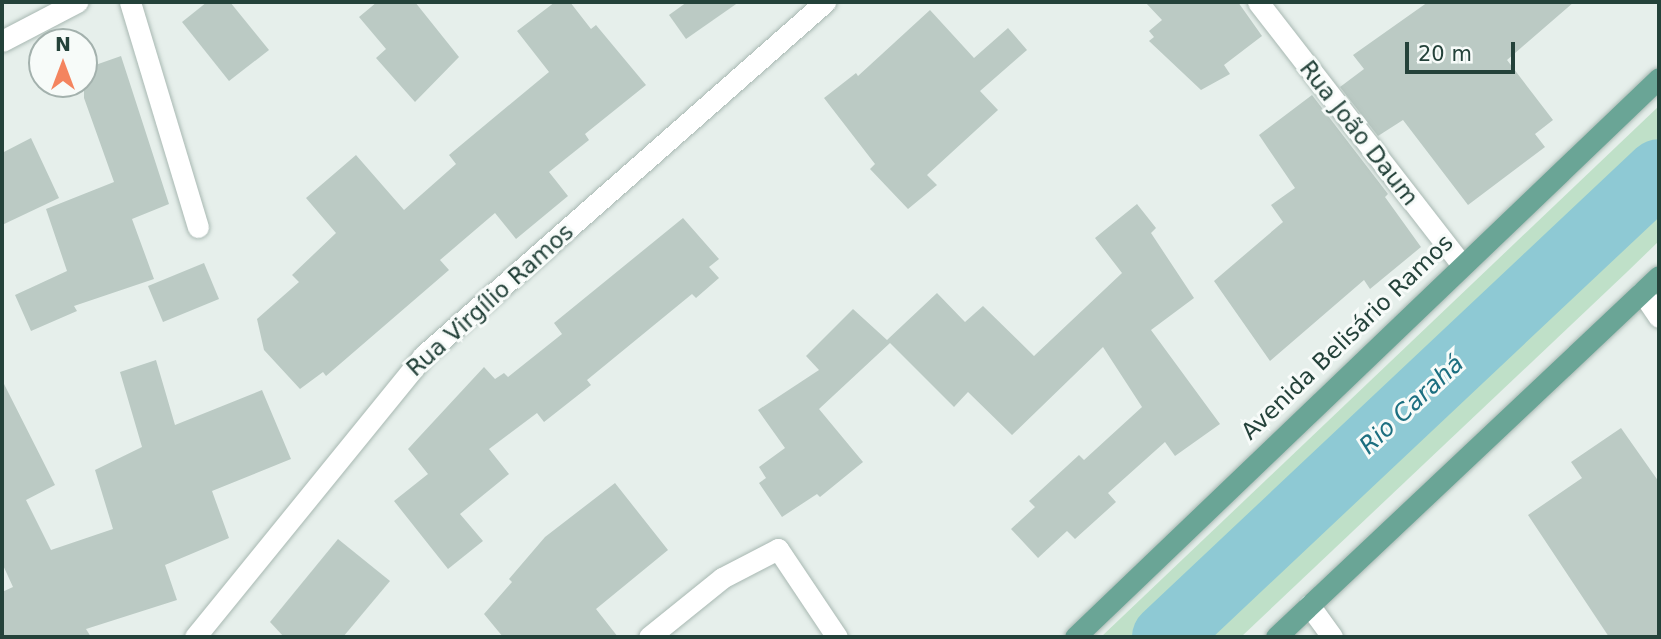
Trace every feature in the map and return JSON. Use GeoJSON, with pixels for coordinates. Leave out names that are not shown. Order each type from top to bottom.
{"type":"FeatureCollection","features":[{"type":"Feature","properties":{"kind":"main road","name":"Avenida Belisário Ramos"},"geometry":{"type":"LineString","coordinates":[[1074,637],[1461,264],[1659,78]]}},
{"type":"Feature","properties":{"kind":"main road"},"geometry":{"type":"LineString","coordinates":[[1276,637],[1659,276]]}},
{"type":"Feature","properties":{"kind":"street"},"geometry":{"type":"LineString","coordinates":[[2,41],[78,2]]}},
{"type":"Feature","properties":{"kind":"street"},"geometry":{"type":"LineString","coordinates":[[130,2],[198,227]]}},
{"type":"Feature","properties":{"kind":"street","name":"Rua Virgílio Ramos"},"geometry":{"type":"LineString","coordinates":[[195,637],[423,356],[825,2]]}},
{"type":"Feature","properties":{"kind":"street","name":"Rua João Daum"},"geometry":{"type":"LineString","coordinates":[[1258,2],[1461,264]]}},
{"type":"Feature","properties":{"kind":"street"},"geometry":{"type":"LineString","coordinates":[[1642,292],[1659,317]]}},
{"type":"Feature","properties":{"kind":"street"},"geometry":{"type":"LineString","coordinates":[[649,637],[722,578],[778,548],[836,637]]}},
{"type":"Feature","properties":{"kind":"street"},"geometry":{"type":"LineString","coordinates":[[1310,605],[1332,637]]}},
{"type":"Feature","properties":{"kind":"green space"},"geometry":{"type":"Polygon","coordinates":[[[1659,106],[1659,241],[1627,272],[1241,637],[1101,637],[1659,106]]]}},
{"type":"Feature","properties":{"kind":"building"},"geometry":{"type":"Polygon","coordinates":[[[207,2],[230,2],[269,50],[229,81],[182,22],[207,2]]]}},
{"type":"Feature","properties":{"kind":"building"},"geometry":{"type":"Polygon","coordinates":[[[377,2],[415,2],[459,57],[415,102],[376,58],[386,49],[359,17],[377,2]]]}},
{"type":"Feature","properties":{"kind":"building"},"geometry":{"type":"Polygon","coordinates":[[[555,2],[570,2],[591,29],[596,25],[646,85],[585,134],[589,140],[549,172],[568,196],[516,239],[495,213],[440,260],[449,270],[326,376],[323,372],[300,389],[264,350],[257,319],[299,282],[292,275],[336,233],[306,198],[356,155],[404,210],[456,164],[449,155],[549,72],[517,31],[555,2]]]}},
{"type":"Feature","properties":{"kind":"building"},"geometry":{"type":"Polygon","coordinates":[[[687,2],[739,2],[686,39],[669,15],[687,2]]]}},
{"type":"Feature","properties":{"kind":"building"},"geometry":{"type":"Polygon","coordinates":[[[1145,2],[1238,2],[1262,36],[1224,65],[1230,74],[1201,90],[1149,41],[1154,37],[1149,31],[1162,20],[1145,2]]]}},
{"type":"Feature","properties":{"kind":"building"},"geometry":{"type":"Polygon","coordinates":[[[1428,2],[1574,2],[1507,60],[1553,120],[1535,134],[1545,147],[1468,205],[1403,120],[1378,136],[1340,87],[1364,69],[1353,55],[1428,2]]]}},
{"type":"Feature","properties":{"kind":"building"},"geometry":{"type":"Polygon","coordinates":[[[930,10],[974,58],[1008,28],[1027,50],[980,91],[998,110],[927,175],[937,185],[908,209],[870,169],[875,164],[824,98],[856,73],[858,76],[930,10]]]}},
{"type":"Feature","properties":{"kind":"building"},"geometry":{"type":"Polygon","coordinates":[[[121,56],[169,204],[132,219],[154,279],[74,306],[77,311],[31,331],[15,295],[67,271],[46,209],[114,182],[84,98],[98,98],[98,64],[121,56]]]}},
{"type":"Feature","properties":{"kind":"building"},"geometry":{"type":"Polygon","coordinates":[[[1312,95],[1388,194],[1385,197],[1421,247],[1370,289],[1364,280],[1270,361],[1214,281],[1283,222],[1271,205],[1295,188],[1259,135],[1312,95]]]}},
{"type":"Feature","properties":{"kind":"building"},"geometry":{"type":"Polygon","coordinates":[[[31,138],[59,198],[2,225],[2,153],[31,138]]]}},
{"type":"Feature","properties":{"kind":"building"},"geometry":{"type":"Polygon","coordinates":[[[1137,204],[1156,228],[1151,233],[1194,298],[1151,330],[1220,424],[1175,456],[1165,442],[1108,493],[1116,502],[1075,539],[1067,531],[1038,558],[1011,529],[1035,507],[1029,501],[1079,455],[1084,460],[1142,407],[1103,347],[1012,435],[968,392],[954,407],[890,343],[819,409],[863,462],[820,497],[817,494],[782,517],[759,483],[766,478],[759,467],[785,448],[758,410],[819,370],[806,356],[853,309],[887,340],[937,293],[965,322],[983,306],[1034,356],[1122,273],[1095,238],[1137,204]]]}},
{"type":"Feature","properties":{"kind":"building"},"geometry":{"type":"Polygon","coordinates":[[[683,218],[719,259],[709,267],[719,278],[696,298],[692,294],[587,380],[591,385],[544,422],[537,413],[489,449],[509,474],[460,514],[483,541],[448,569],[394,501],[428,474],[408,449],[484,367],[495,379],[504,373],[508,377],[562,334],[554,323],[683,218]]]}},
{"type":"Feature","properties":{"kind":"building"},"geometry":{"type":"Polygon","coordinates":[[[204,263],[219,299],[163,322],[148,286],[204,263]]]}},
{"type":"Feature","properties":{"kind":"building"},"geometry":{"type":"Polygon","coordinates":[[[156,360],[175,425],[262,390],[291,459],[212,491],[229,538],[165,565],[177,600],[86,629],[91,637],[2,637],[2,592],[13,587],[2,563],[2,380],[55,485],[26,500],[51,550],[113,529],[95,470],[142,447],[120,372],[156,360]]]}},
{"type":"Feature","properties":{"kind":"building"},"geometry":{"type":"Polygon","coordinates":[[[1621,428],[1659,482],[1659,637],[1609,637],[1528,515],[1582,478],[1571,462],[1621,428]]]}},
{"type":"Feature","properties":{"kind":"building"},"geometry":{"type":"Polygon","coordinates":[[[615,483],[668,550],[596,609],[618,637],[503,637],[484,614],[512,582],[509,579],[545,537],[615,483]]]}},
{"type":"Feature","properties":{"kind":"building"},"geometry":{"type":"Polygon","coordinates":[[[338,539],[390,581],[343,637],[284,637],[270,622],[338,539]]]}},
{"type":"Feature","properties":{"kind":"waterway","name":"Rio Carahá"},"geometry":{"type":"LineString","coordinates":[[1165,637],[1659,172]]}}]}
